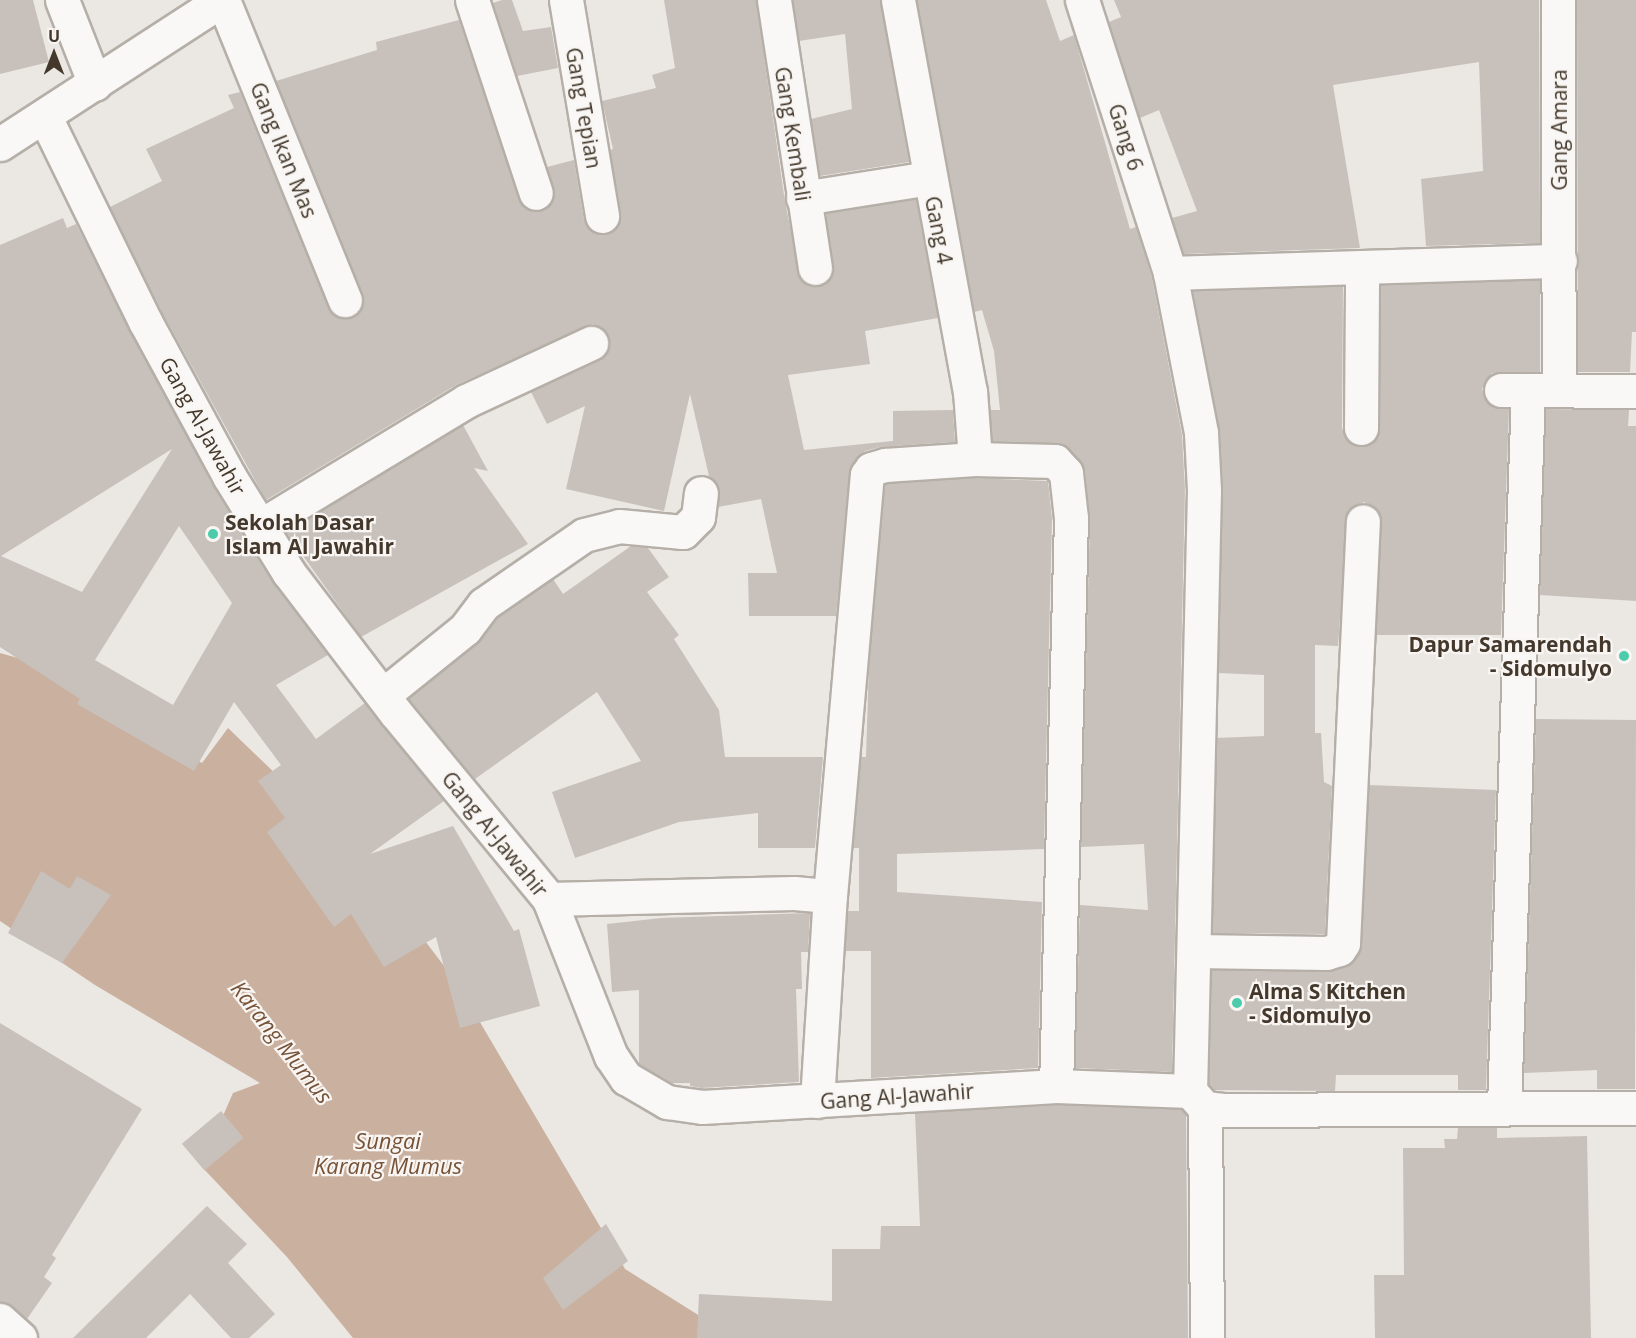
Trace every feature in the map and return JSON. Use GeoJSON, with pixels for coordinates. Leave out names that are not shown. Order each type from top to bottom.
{"type":"FeatureCollection","features":[{"type":"Feature","properties":{"kind":"street"},"geometry":{"type":"LineString","coordinates":[[62,0],[96,84]]}},
{"type":"Feature","properties":{"kind":"street"},"geometry":{"type":"LineString","coordinates":[[0,144],[96,84],[222,0]]}},
{"type":"Feature","properties":{"kind":"street","name":"Gang Ikan Mas"},"geometry":{"type":"LineString","coordinates":[[222,0],[345,300]]}},
{"type":"Feature","properties":{"kind":"street"},"geometry":{"type":"LineString","coordinates":[[472,0],[536,193]]}},
{"type":"Feature","properties":{"kind":"street","name":"Gang Tepian"},"geometry":{"type":"LineString","coordinates":[[566,0],[602,216]]}},
{"type":"Feature","properties":{"kind":"street","name":"Gang Kembali"},"geometry":{"type":"LineString","coordinates":[[774,0],[815,268]]}},
{"type":"Feature","properties":{"kind":"street","name":"Gang 4"},"geometry":{"type":"LineString","coordinates":[[898,0],[970,391],[975,459]]}},
{"type":"Feature","properties":{"kind":"street","name":"Gang 6"},"geometry":{"type":"LineString","coordinates":[[1082,0],[1170,273],[1201,433],[1204,490],[1194,951],[1197,1100]]}},
{"type":"Feature","properties":{"kind":"street","name":"Gang Amara"},"geometry":{"type":"LineString","coordinates":[[1504,1106],[1530,390],[1560,261],[1558,0]]}},
{"type":"Feature","properties":{"kind":"street","name":"Gang Al-Jawahir"},"geometry":{"type":"LineString","coordinates":[[45,117],[146,323],[260,526],[289,573],[383,696],[549,899],[611,1056],[626,1078],[667,1102],[702,1107],[1056,1086],[1197,1100],[1371,1112],[1504,1106],[1636,1108]]}},
{"type":"Feature","properties":{"kind":"street"},"geometry":{"type":"LineString","coordinates":[[803,198],[929,178]]}},
{"type":"Feature","properties":{"kind":"street"},"geometry":{"type":"LineString","coordinates":[[1170,273],[1560,261]]}},
{"type":"Feature","properties":{"kind":"street"},"geometry":{"type":"LineString","coordinates":[[1361,428],[1362,267]]}},
{"type":"Feature","properties":{"kind":"street"},"geometry":{"type":"LineString","coordinates":[[260,526],[466,401],[591,343]]}},
{"type":"Feature","properties":{"kind":"street"},"geometry":{"type":"LineString","coordinates":[[1530,390],[1636,391]]}},
{"type":"Feature","properties":{"kind":"street"},"geometry":{"type":"LineString","coordinates":[[817,1101],[830,896],[867,475],[871,469],[885,465],[975,459],[1047,459],[1063,466],[1069,485],[1056,1086]]}},
{"type":"Feature","properties":{"kind":"street"},"geometry":{"type":"LineString","coordinates":[[383,696],[465,629],[484,604],[584,535],[619,526],[683,532],[698,517],[701,493]]}},
{"type":"Feature","properties":{"kind":"street"},"geometry":{"type":"LineString","coordinates":[[1194,951],[1326,953],[1339,949],[1343,943],[1363,521]]}},
{"type":"Feature","properties":{"kind":"street"},"geometry":{"type":"LineString","coordinates":[[549,899],[794,893],[830,896]]}},
{"type":"Feature","properties":{"kind":"street"},"geometry":{"type":"LineString","coordinates":[[1197,1100],[1206,1338]]}},
{"type":"Feature","properties":{"kind":"street"},"geometry":{"type":"LineString","coordinates":[[0,1320],[20,1338]]}},
{"type":"Feature","properties":{"kind":"water","name":"Sungai Karang Mumus"},"geometry":{"type":"Polygon","coordinates":[[[0,653],[25,660],[202,763],[228,728],[359,854],[457,983],[625,1269],[703,1318],[768,1338],[353,1338],[287,1257],[201,1166],[233,1093],[260,1083],[95,985],[0,921],[0,653]]]}},
{"type":"Feature","properties":{"kind":"building"},"geometry":{"type":"Polygon","coordinates":[[[0,0],[33,0],[49,62],[0,74],[0,0]]]}},
{"type":"Feature","properties":{"kind":"building"},"geometry":{"type":"Polygon","coordinates":[[[512,0],[523,31],[551,27],[558,68],[517,76],[493,3],[512,0]]]}},
{"type":"Feature","properties":{"kind":"building"},"geometry":{"type":"Polygon","coordinates":[[[664,0],[756,0],[785,202],[801,280],[818,286],[833,274],[826,213],[916,199],[938,318],[865,331],[870,364],[788,375],[804,450],[893,441],[893,411],[953,410],[955,442],[880,447],[865,451],[851,465],[836,616],[749,616],[748,573],[777,573],[761,499],[718,507],[718,486],[709,476],[690,394],[664,511],[566,489],[585,406],[547,424],[531,392],[606,354],[608,336],[593,324],[456,385],[266,500],[163,314],[110,207],[162,181],[146,149],[234,108],[228,95],[240,92],[328,307],[342,318],[353,317],[363,303],[362,293],[276,81],[377,50],[376,42],[459,20],[523,207],[533,211],[550,206],[554,188],[547,167],[574,160],[584,220],[595,233],[606,234],[614,230],[621,214],[610,150],[613,149],[602,101],[656,88],[652,75],[675,68],[664,0]]]}},
{"type":"Feature","properties":{"kind":"building"},"geometry":{"type":"Polygon","coordinates":[[[793,0],[880,0],[909,162],[820,176],[811,119],[852,109],[845,34],[799,41],[793,0]]]}},
{"type":"Feature","properties":{"kind":"building"},"geometry":{"type":"Polygon","coordinates":[[[917,0],[1046,0],[1060,41],[1074,35],[1130,229],[1136,227],[1152,278],[1182,435],[1185,490],[1172,1072],[1075,1068],[1080,905],[1148,910],[1144,844],[1081,847],[1090,518],[1085,471],[1080,460],[1062,444],[992,441],[990,410],[1000,410],[994,351],[982,310],[974,312],[917,0]]]}},
{"type":"Feature","properties":{"kind":"building"},"geometry":{"type":"Polygon","coordinates":[[[1114,0],[1539,0],[1540,243],[1426,246],[1421,179],[1483,171],[1479,62],[1333,85],[1360,248],[1184,254],[1172,218],[1197,211],[1159,110],[1140,118],[1109,22],[1121,17],[1114,0]]]}},
{"type":"Feature","properties":{"kind":"building"},"geometry":{"type":"Polygon","coordinates":[[[1577,0],[1636,0],[1636,332],[1632,332],[1630,372],[1578,372],[1577,0]]]}},
{"type":"Feature","properties":{"kind":"building"},"geometry":{"type":"Polygon","coordinates":[[[63,218],[67,228],[76,224],[213,486],[273,583],[328,655],[276,685],[316,739],[365,703],[444,801],[370,854],[453,826],[514,931],[519,929],[540,1006],[460,1028],[436,937],[384,967],[351,914],[334,927],[267,832],[285,818],[258,781],[281,765],[234,702],[194,771],[77,704],[80,699],[0,647],[0,245],[63,218]],[[172,449],[1,556],[82,592],[172,449]],[[179,526],[95,660],[173,705],[232,603],[179,526]]]}},
{"type":"Feature","properties":{"kind":"building"},"geometry":{"type":"Polygon","coordinates":[[[1540,280],[1540,372],[1492,373],[1482,389],[1491,406],[1509,409],[1501,635],[1376,635],[1380,513],[1364,502],[1348,510],[1338,646],[1315,645],[1315,733],[1321,733],[1324,782],[1332,786],[1325,934],[1212,933],[1217,738],[1264,736],[1264,675],[1218,673],[1223,490],[1220,432],[1193,291],[1343,286],[1342,428],[1351,444],[1361,447],[1377,438],[1380,428],[1381,285],[1540,280]]]}},
{"type":"Feature","properties":{"kind":"building"},"geometry":{"type":"Polygon","coordinates":[[[1546,409],[1629,410],[1628,426],[1636,426],[1636,601],[1540,595],[1546,409]]]}},
{"type":"Feature","properties":{"kind":"building"},"geometry":{"type":"Polygon","coordinates":[[[463,425],[488,471],[474,468],[528,544],[361,637],[286,532],[463,425]]]}},
{"type":"Feature","properties":{"kind":"building"},"geometry":{"type":"Polygon","coordinates":[[[975,478],[1048,481],[1052,519],[1044,849],[897,854],[897,892],[1042,902],[1038,1068],[871,1078],[871,951],[845,951],[848,911],[859,911],[859,848],[853,848],[861,757],[866,757],[869,664],[885,484],[975,478]]]}},
{"type":"Feature","properties":{"kind":"building"},"geometry":{"type":"Polygon","coordinates":[[[631,546],[648,548],[669,577],[647,592],[679,635],[674,639],[719,710],[725,757],[823,757],[815,848],[758,848],[758,813],[679,822],[575,858],[552,792],[641,761],[597,692],[475,779],[408,699],[477,644],[497,618],[553,579],[563,594],[631,546]]]}},
{"type":"Feature","properties":{"kind":"building"},"geometry":{"type":"Polygon","coordinates":[[[1536,719],[1636,720],[1635,1089],[1597,1089],[1597,1070],[1524,1073],[1536,719]]]}},
{"type":"Feature","properties":{"kind":"building"},"geometry":{"type":"Polygon","coordinates":[[[1369,785],[1496,790],[1486,1090],[1458,1090],[1458,1075],[1336,1075],[1335,1091],[1214,1090],[1209,1084],[1212,970],[1326,972],[1345,967],[1359,953],[1369,785]]]}},
{"type":"Feature","properties":{"kind":"building"},"geometry":{"type":"Polygon","coordinates":[[[41,871],[70,889],[77,876],[111,895],[62,963],[8,933],[41,871]]]}},
{"type":"Feature","properties":{"kind":"building"},"geometry":{"type":"Polygon","coordinates":[[[810,913],[808,952],[801,952],[802,989],[796,989],[799,1082],[701,1088],[690,1086],[690,1083],[672,1083],[639,1064],[639,990],[612,992],[607,924],[661,918],[810,913]]]}},
{"type":"Feature","properties":{"kind":"building"},"geometry":{"type":"Polygon","coordinates":[[[0,1023],[142,1109],[52,1255],[56,1258],[44,1277],[52,1283],[27,1319],[12,1306],[0,1302],[0,1023]]]}},
{"type":"Feature","properties":{"kind":"building"},"geometry":{"type":"Polygon","coordinates":[[[1056,1105],[1181,1109],[1186,1115],[1188,1338],[697,1338],[699,1294],[832,1301],[832,1249],[880,1249],[881,1226],[920,1226],[915,1113],[1056,1105]]]}},
{"type":"Feature","properties":{"kind":"building"},"geometry":{"type":"Polygon","coordinates":[[[221,1111],[243,1138],[204,1171],[182,1144],[221,1111]]]}},
{"type":"Feature","properties":{"kind":"building"},"geometry":{"type":"Polygon","coordinates":[[[1497,1127],[1497,1138],[1587,1136],[1591,1338],[1375,1338],[1374,1275],[1404,1275],[1403,1148],[1445,1148],[1444,1139],[1457,1139],[1458,1128],[1497,1127]]]}},
{"type":"Feature","properties":{"kind":"building"},"geometry":{"type":"Polygon","coordinates":[[[207,1206],[247,1244],[228,1263],[275,1314],[249,1338],[231,1338],[190,1294],[146,1338],[73,1338],[207,1206]]]}},
{"type":"Feature","properties":{"kind":"building"},"geometry":{"type":"Polygon","coordinates":[[[606,1224],[628,1261],[563,1310],[543,1278],[606,1224]]]}},
{"type":"Feature","properties":{"kind":"place","name":"Sekolah Dasar Islam Al Jawahir"},"geometry":{"type":"Point","coordinates":[213,534]}},
{"type":"Feature","properties":{"kind":"place","name":"Dapur Samarendah - Sidomulyo"},"geometry":{"type":"Point","coordinates":[1624,656]}},
{"type":"Feature","properties":{"kind":"place","name":"Alma S Kitchen - Sidomulyo"},"geometry":{"type":"Point","coordinates":[1237,1003]}},
{"type":"Feature","properties":{"kind":"water label","name":"Karang Mumus"},"geometry":{"type":"Point","coordinates":[282,1042]}}]}
